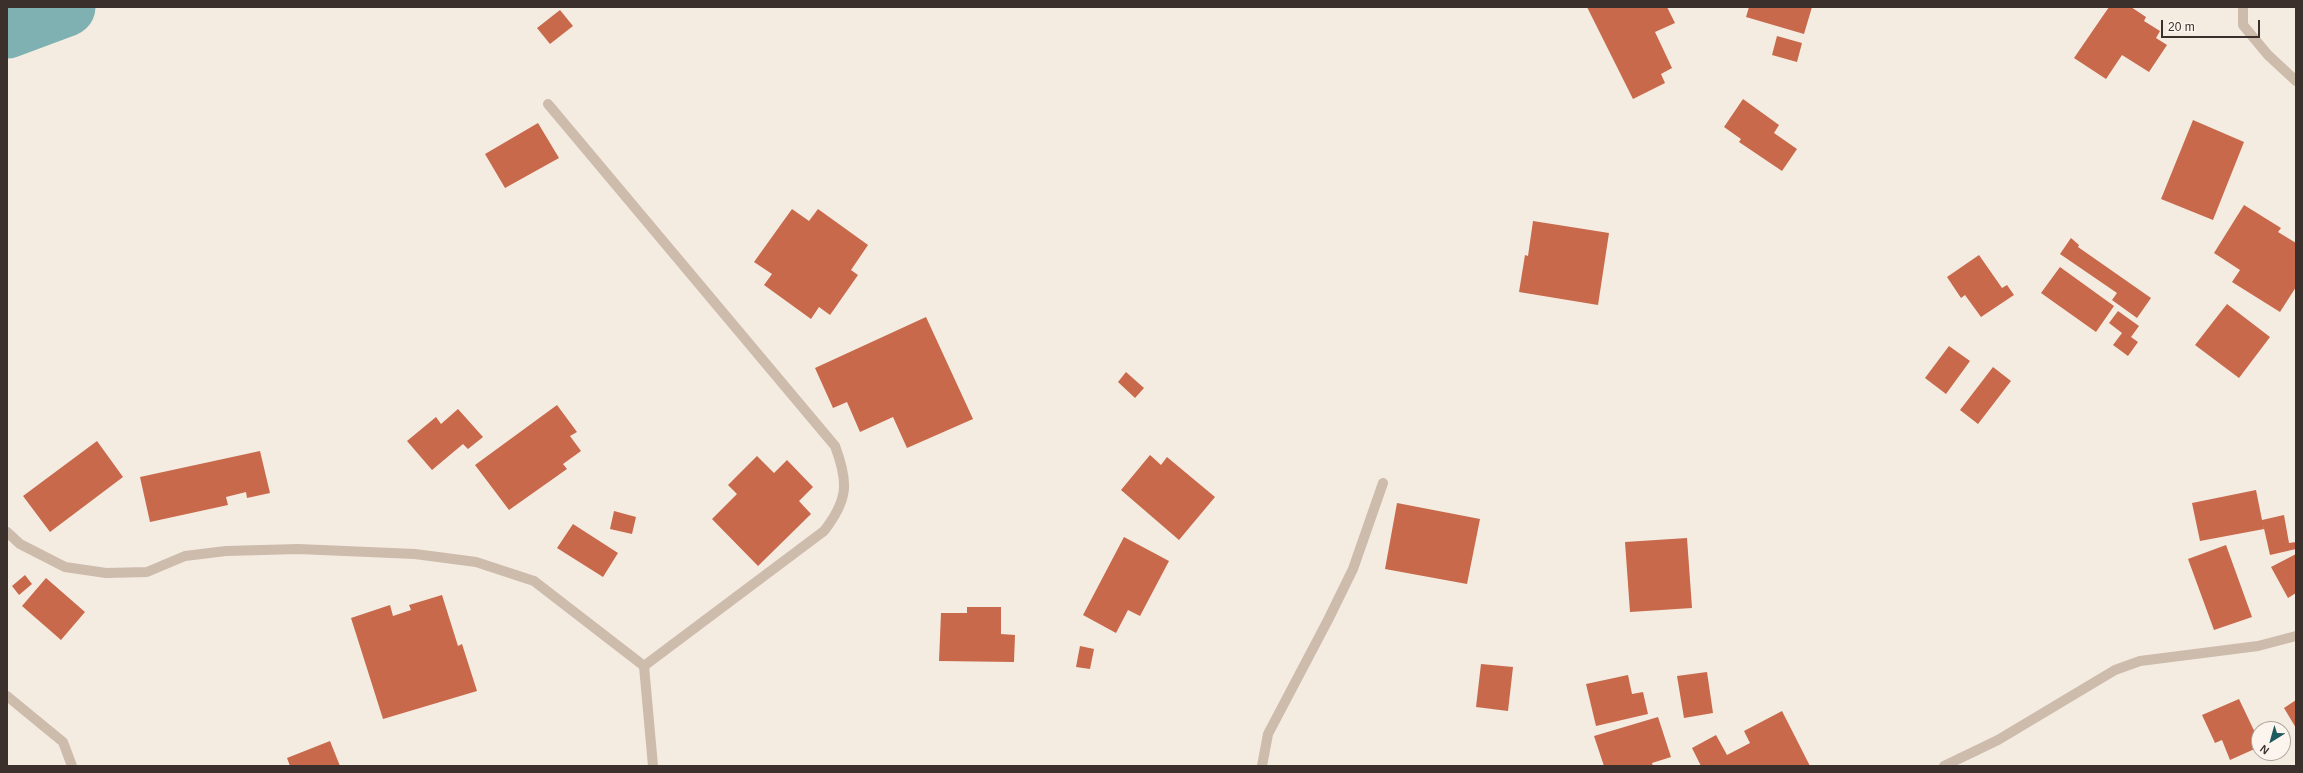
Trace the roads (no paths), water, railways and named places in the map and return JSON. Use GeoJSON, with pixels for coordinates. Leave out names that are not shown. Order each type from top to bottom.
{"type":"FeatureCollection","features":[{"type":"Feature","properties":{"kind":"street"},"geometry":{"type":"LineString","coordinates":[[2244,7],[2242,25],[2268,55],[2296,81]]}},
{"type":"Feature","properties":{"kind":"street"},"geometry":{"type":"LineString","coordinates":[[548,104],[835,446],[844,468],[844,490],[838,513],[824,531],[644,666]]}},
{"type":"Feature","properties":{"kind":"street"},"geometry":{"type":"LineString","coordinates":[[1262,766],[1268,734],[1353,569],[1383,483]]}},
{"type":"Feature","properties":{"kind":"street"},"geometry":{"type":"LineString","coordinates":[[7,532],[20,544],[65,567],[106,573],[147,572],[185,556],[226,551],[298,549],[415,554],[476,562],[534,581],[644,666],[653,766]]}},
{"type":"Feature","properties":{"kind":"street"},"geometry":{"type":"LineString","coordinates":[[1944,766],[1998,740],[2115,670],[2140,661],[2258,646],[2296,636]]}},
{"type":"Feature","properties":{"kind":"street"},"geometry":{"type":"LineString","coordinates":[[7,696],[63,742],[72,766]]}},
{"type":"Feature","properties":{"kind":"waterway"},"geometry":{"type":"LineString","coordinates":[[7,29],[66,7]]}}]}
